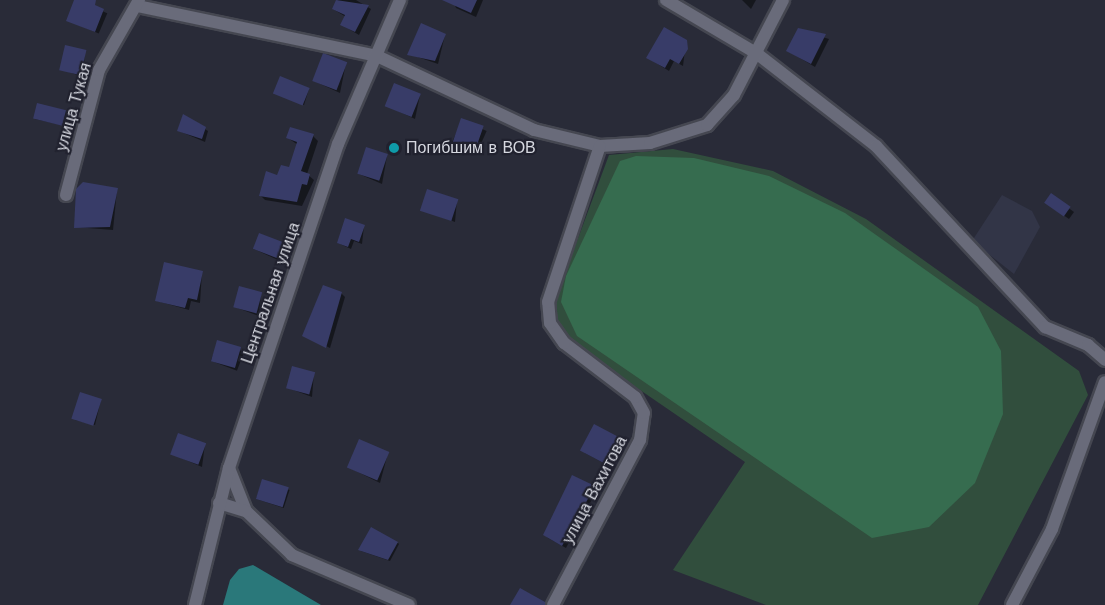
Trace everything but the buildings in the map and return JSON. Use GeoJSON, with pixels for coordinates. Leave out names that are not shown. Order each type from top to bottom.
{"type":"FeatureCollection","features":[{"type":"Feature","properties":{"kind":"street","name":"Центральная улица"},"geometry":{"type":"LineString","coordinates":[[195,605],[229,468],[338,144],[400,0]]}},
{"type":"Feature","properties":{"kind":"street"},"geometry":{"type":"LineString","coordinates":[[666,0],[756,53],[876,146],[1045,327],[1088,345],[1105,360]]}},
{"type":"Feature","properties":{"kind":"street"},"geometry":{"type":"LineString","coordinates":[[138,3],[376,56],[534,130],[600,146],[650,143],[707,124],[734,95],[783,0]]}},
{"type":"Feature","properties":{"kind":"street","name":"улица Тукая"},"geometry":{"type":"LineString","coordinates":[[66,195],[99,70],[138,3]]}},
{"type":"Feature","properties":{"kind":"street","name":"улица Вахитова"},"geometry":{"type":"LineString","coordinates":[[553,605],[640,440],[644,413],[635,397],[564,343],[550,323],[548,302],[600,146]]}},
{"type":"Feature","properties":{"kind":"street"},"geometry":{"type":"LineString","coordinates":[[1012,605],[1052,529],[1105,382]]}},
{"type":"Feature","properties":{"kind":"street"},"geometry":{"type":"LineString","coordinates":[[229,468],[246,511],[292,555],[409,605]]}},
{"type":"Feature","properties":{"kind":"street"},"geometry":{"type":"LineString","coordinates":[[219,503],[246,511]]}},
{"type":"Feature","properties":{"kind":"shaded area"},"geometry":{"type":"Polygon","coordinates":[[[673,149],[773,171],[866,219],[1079,371],[1088,395],[978,605],[766,605],[673,570],[745,462],[573,344],[556,322],[554,303],[609,155],[673,149]]]}},
{"type":"Feature","properties":{"kind":"shaded area"},"geometry":{"type":"Polygon","coordinates":[[[636,156],[694,158],[769,176],[845,213],[978,307],[1001,351],[1003,414],[975,483],[929,527],[872,538],[577,336],[561,302],[566,276],[620,161],[636,156]]]}},
{"type":"Feature","properties":{"kind":"shaded area"},"geometry":{"type":"Polygon","coordinates":[[[1002,195],[1032,211],[1040,227],[1014,274],[972,241],[1002,195]]]}},
{"type":"Feature","properties":{"kind":"shaded area"},"geometry":{"type":"Polygon","coordinates":[[[253,565],[321,605],[223,605],[230,580],[239,569],[253,565]]]}},
{"type":"Feature","properties":{"kind":"place","name":"Погибшим в ВОВ"},"geometry":{"type":"Point","coordinates":[394,148]}}]}
